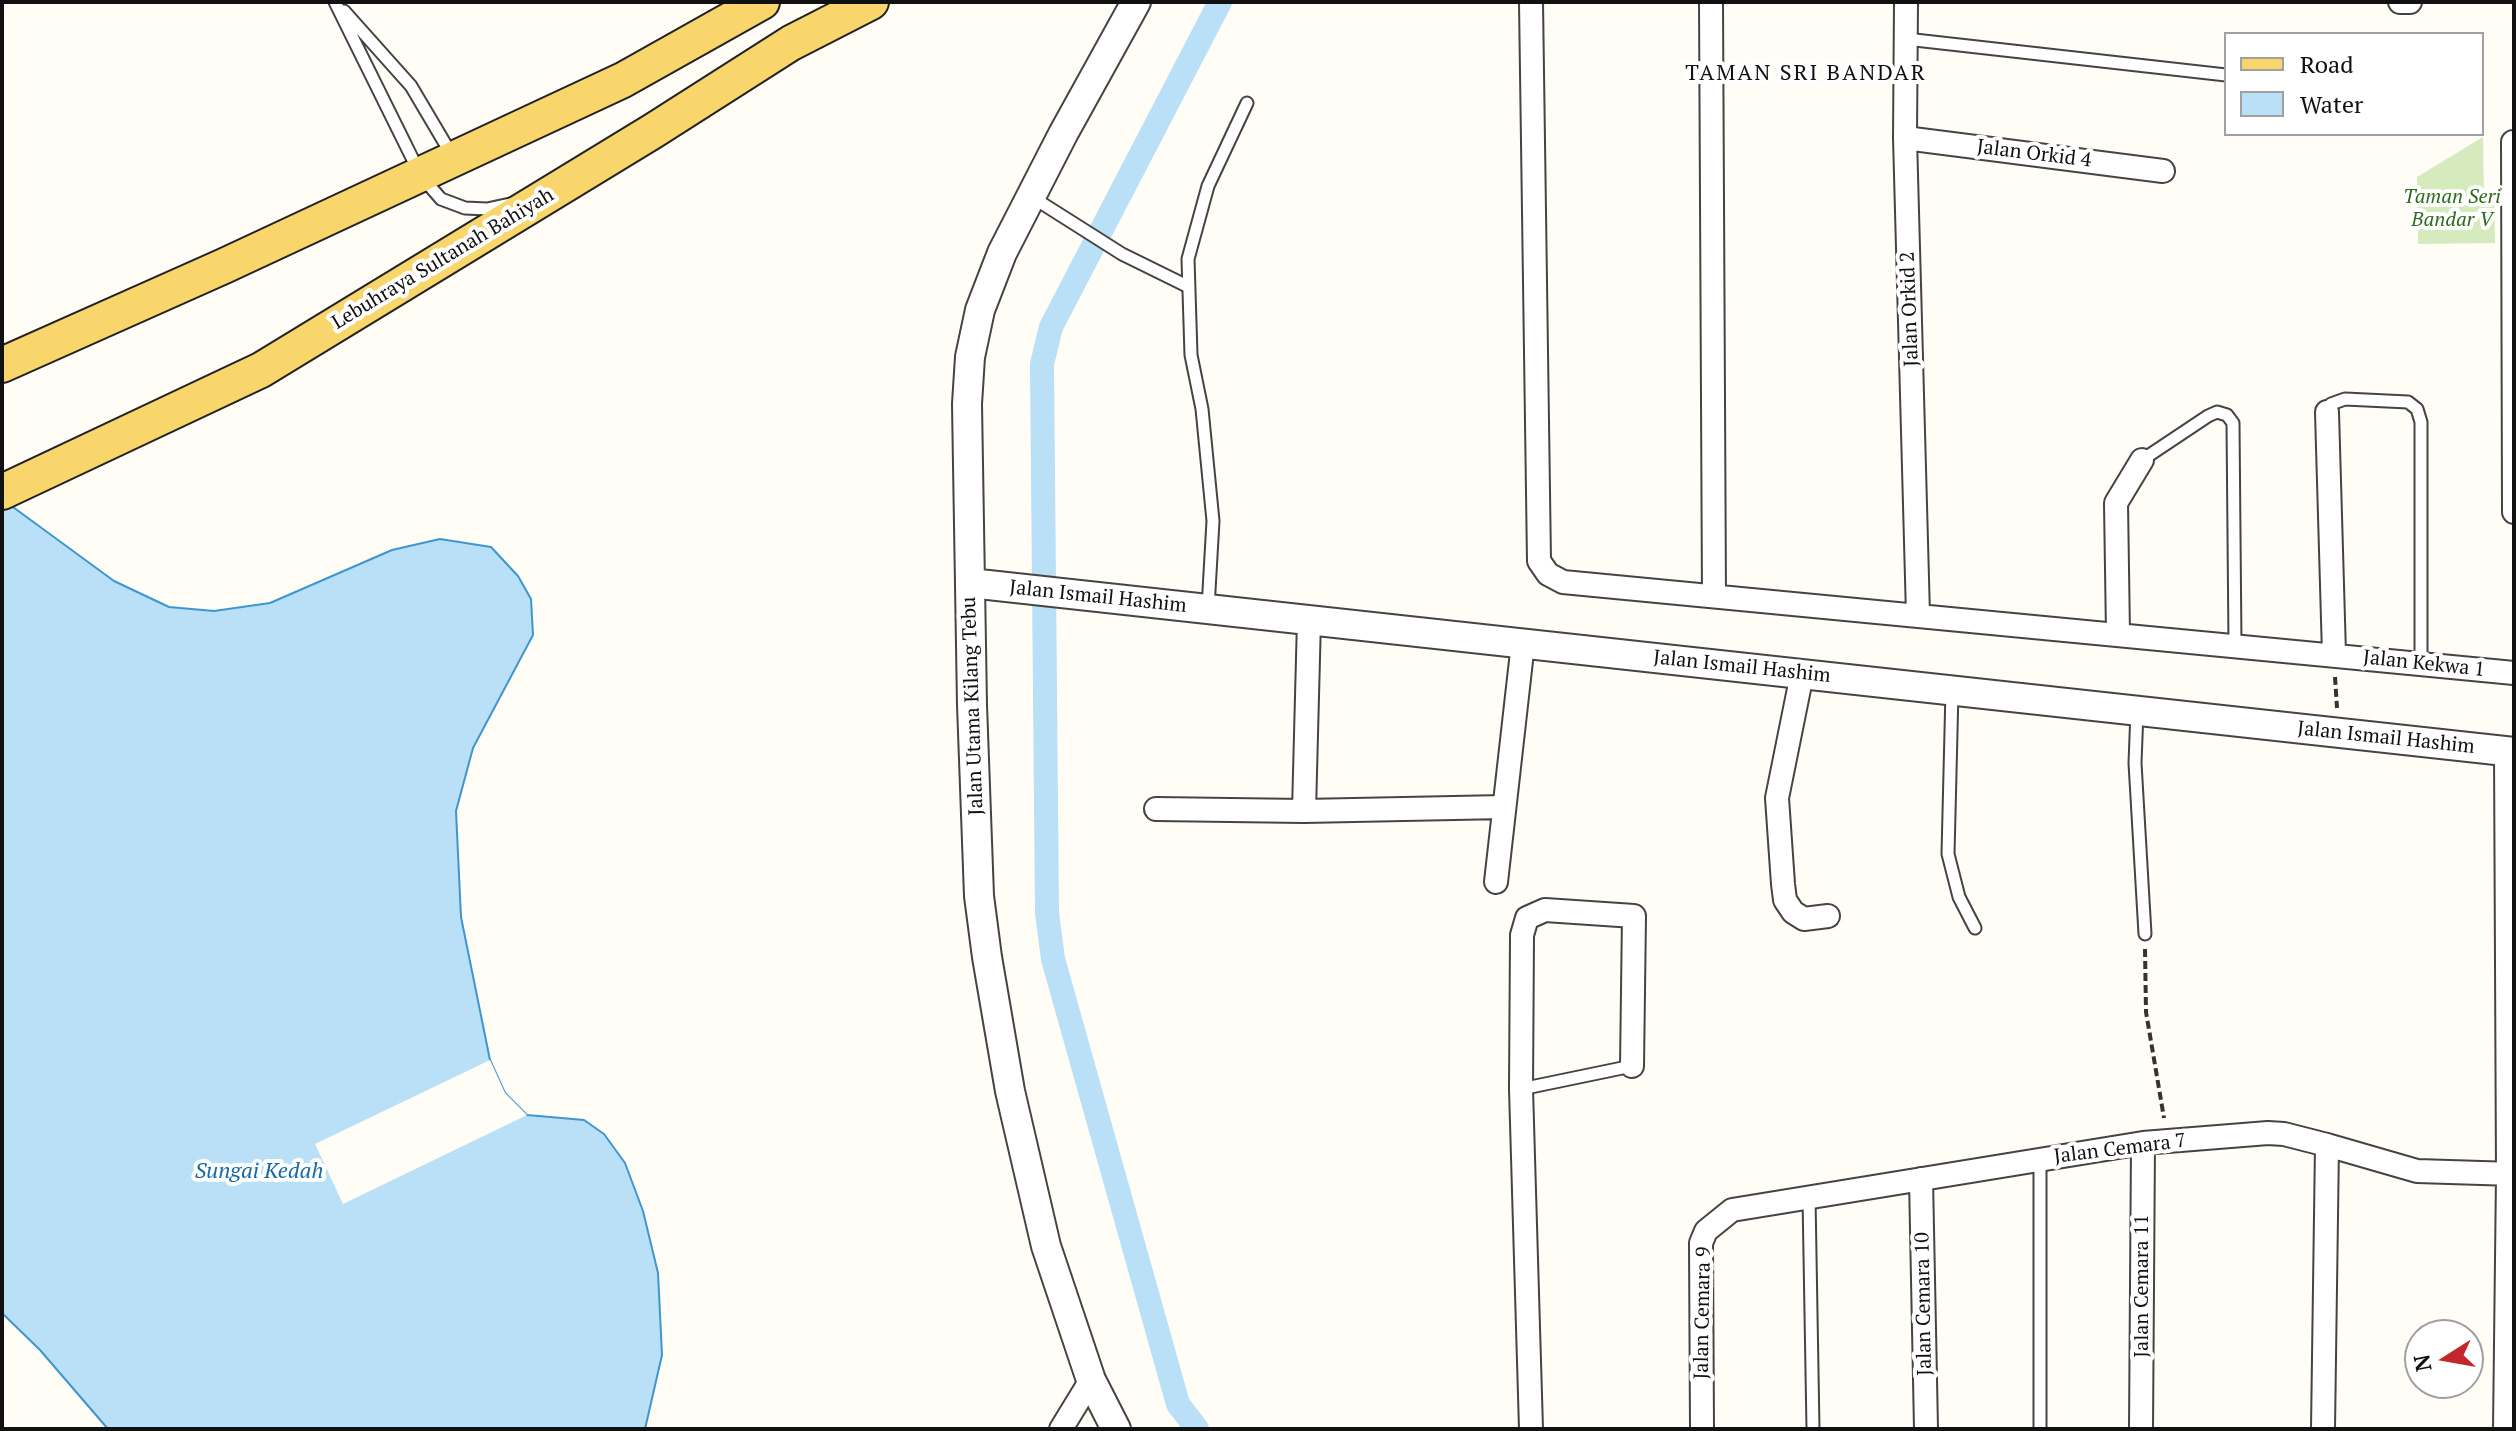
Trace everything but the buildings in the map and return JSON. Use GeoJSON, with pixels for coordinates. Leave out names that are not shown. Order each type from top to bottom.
{"type":"FeatureCollection","features":[{"type":"Feature","properties":{"kind":"main road"},"geometry":{"type":"LineString","coordinates":[[2,365],[421,176],[623,80],[762,2]]}},
{"type":"Feature","properties":{"kind":"main road","name":"Lebuhraya Sultanah Bahiyah"},"geometry":{"type":"LineString","coordinates":[[10,488],[261,370],[791,43],[871,2]]}},
{"type":"Feature","properties":{"kind":"street","name":"Jalan Utama Kilang Tebu"},"geometry":{"type":"LineString","coordinates":[[1116,1429],[1091,1380],[1046,1246],[1010,1091],[987,957],[979,896],[967,404],[970,357],[980,310],[1002,253],[1136,2]]}},
{"type":"Feature","properties":{"kind":"street","name":"Jalan Kekwa 1"},"geometry":{"type":"LineString","coordinates":[[1531,2],[1539,561],[1548,574],[1563,582],[2514,673]]}},
{"type":"Feature","properties":{"kind":"street"},"geometry":{"type":"LineString","coordinates":[[1711,2],[1714,596]]}},
{"type":"Feature","properties":{"kind":"street","name":"Jalan Orkid 2"},"geometry":{"type":"LineString","coordinates":[[1906,2],[1905,138],[1918,615]]}},
{"type":"Feature","properties":{"kind":"street"},"geometry":{"type":"LineString","coordinates":[[2400,2],[2410,2]]}},
{"type":"Feature","properties":{"kind":"street","name":"Jalan Orkid 4"},"geometry":{"type":"LineString","coordinates":[[1905,138],[2163,171]]}},
{"type":"Feature","properties":{"kind":"street"},"geometry":{"type":"LineString","coordinates":[[2513,142],[2514,512]]}},
{"type":"Feature","properties":{"kind":"street"},"geometry":{"type":"LineString","coordinates":[[2327,412],[2334,654]]}},
{"type":"Feature","properties":{"kind":"street"},"geometry":{"type":"LineString","coordinates":[[2118,634],[2116,503],[2142,460]]}},
{"type":"Feature","properties":{"kind":"street","name":"Jalan Ismail Hashim"},"geometry":{"type":"LineString","coordinates":[[970,583],[2510,752]]}},
{"type":"Feature","properties":{"kind":"street"},"geometry":{"type":"LineString","coordinates":[[1304,811],[1309,620]]}},
{"type":"Feature","properties":{"kind":"street"},"geometry":{"type":"LineString","coordinates":[[1496,882],[1523,643]]}},
{"type":"Feature","properties":{"kind":"street"},"geometry":{"type":"LineString","coordinates":[[1802,674],[1777,798],[1783,884],[1785,900],[1793,912],[1804,919],[1828,916]]}},
{"type":"Feature","properties":{"kind":"street"},"geometry":{"type":"LineString","coordinates":[[2505,1429],[2511,1175],[2510,752]]}},
{"type":"Feature","properties":{"kind":"street"},"geometry":{"type":"LineString","coordinates":[[1156,809],[1304,811],[1504,807]]}},
{"type":"Feature","properties":{"kind":"street"},"geometry":{"type":"LineString","coordinates":[[1531,1429],[1521,1089],[1522,935],[1527,918],[1545,910],[1634,916],[1632,1066]]}},
{"type":"Feature","properties":{"kind":"street","name":"Jalan Cemara 7"},"geometry":{"type":"LineString","coordinates":[[1732,1210],[2143,1143],[2268,1133],[2284,1134],[2417,1171],[2511,1175]]}},
{"type":"Feature","properties":{"kind":"street","name":"Jalan Cemara 11"},"geometry":{"type":"LineString","coordinates":[[2141,1429],[2143,1143]]}},
{"type":"Feature","properties":{"kind":"street"},"geometry":{"type":"LineString","coordinates":[[2323,1429],[2327,1145]]}},
{"type":"Feature","properties":{"kind":"street","name":"Jalan Cemara 10"},"geometry":{"type":"LineString","coordinates":[[1921,1179],[1926,1429]]}},
{"type":"Feature","properties":{"kind":"street","name":"Jalan Cemara 9"},"geometry":{"type":"LineString","coordinates":[[1702,1429],[1701,1243],[1706,1231],[1732,1210]]}},
{"type":"Feature","properties":{"kind":"street"},"geometry":{"type":"LineString","coordinates":[[1061,1429],[1091,1380]]}},
{"type":"Feature","properties":{"kind":"lane"},"geometry":{"type":"LineString","coordinates":[[335,2],[411,86],[454,159]]}},
{"type":"Feature","properties":{"kind":"lane"},"geometry":{"type":"LineString","coordinates":[[335,2],[421,176],[441,199],[465,208],[487,209],[548,194]]}},
{"type":"Feature","properties":{"kind":"lane"},"geometry":{"type":"LineString","coordinates":[[1906,39],[2224,75]]}},
{"type":"Feature","properties":{"kind":"lane"},"geometry":{"type":"LineString","coordinates":[[1208,609],[1213,521],[1202,409],[1191,355],[1188,259],[1208,186],[1247,103]]}},
{"type":"Feature","properties":{"kind":"lane"},"geometry":{"type":"LineString","coordinates":[[1031,197],[1122,254],[1187,286]]}},
{"type":"Feature","properties":{"kind":"lane"},"geometry":{"type":"LineString","coordinates":[[2327,412],[2331,404],[2345,399],[2408,402],[2417,409],[2421,422],[2421,663]]}},
{"type":"Feature","properties":{"kind":"lane"},"geometry":{"type":"LineString","coordinates":[[2142,460],[2217,412],[2227,415],[2233,423],[2235,645]]}},
{"type":"Feature","properties":{"kind":"lane"},"geometry":{"type":"LineString","coordinates":[[1952,690],[1948,854],[1959,897],[1975,928]]}},
{"type":"Feature","properties":{"kind":"lane"},"geometry":{"type":"LineString","coordinates":[[2137,711],[2135,763],[2145,934]]}},
{"type":"Feature","properties":{"kind":"lane"},"geometry":{"type":"LineString","coordinates":[[1521,1089],[1632,1066]]}},
{"type":"Feature","properties":{"kind":"lane"},"geometry":{"type":"LineString","coordinates":[[2040,1159],[2040,1429]]}},
{"type":"Feature","properties":{"kind":"lane"},"geometry":{"type":"LineString","coordinates":[[1809,1197],[1813,1429]]}},
{"type":"Feature","properties":{"kind":"path"},"geometry":{"type":"LineString","coordinates":[[2334,654],[2338,733]]}},
{"type":"Feature","properties":{"kind":"path"},"geometry":{"type":"LineString","coordinates":[[2143,1143],[2165,1123],[2146,1012],[2145,934]]}},
{"type":"Feature","properties":{"kind":"green space","name":"Taman Seri Bandar V"},"geometry":{"type":"Polygon","coordinates":[[[2483,137],[2484,197],[2494,197],[2495,243],[2418,244],[2417,177],[2483,137]]]}},
{"type":"Feature","properties":{"kind":"water","name":"Sungai Kedah"},"geometry":{"type":"Polygon","coordinates":[[[2,499],[114,581],[169,607],[214,611],[270,603],[392,550],[440,539],[491,547],[518,576],[531,599],[533,635],[473,748],[456,811],[461,917],[490,1060],[505,1093],[527,1115],[584,1120],[604,1134],[625,1163],[643,1211],[658,1273],[662,1355],[645,1429],[108,1429],[40,1350],[2,1313],[2,499]]]}},
{"type":"Feature","properties":{"kind":"pier"},"geometry":{"type":"Polygon","coordinates":[[[490,1060],[505,1093],[527,1115],[343,1204],[315,1144],[490,1060]]]}},
{"type":"Feature","properties":{"kind":"waterway"},"geometry":{"type":"LineString","coordinates":[[1197,1429],[1178,1404],[1053,959],[1047,913],[1042,364],[1051,327],[1220,2]]}},
{"type":"Feature","properties":{"kind":"district","name":"TAMAN SRI BANDAR"},"geometry":{"type":"Point","coordinates":[1806,74]}}]}
